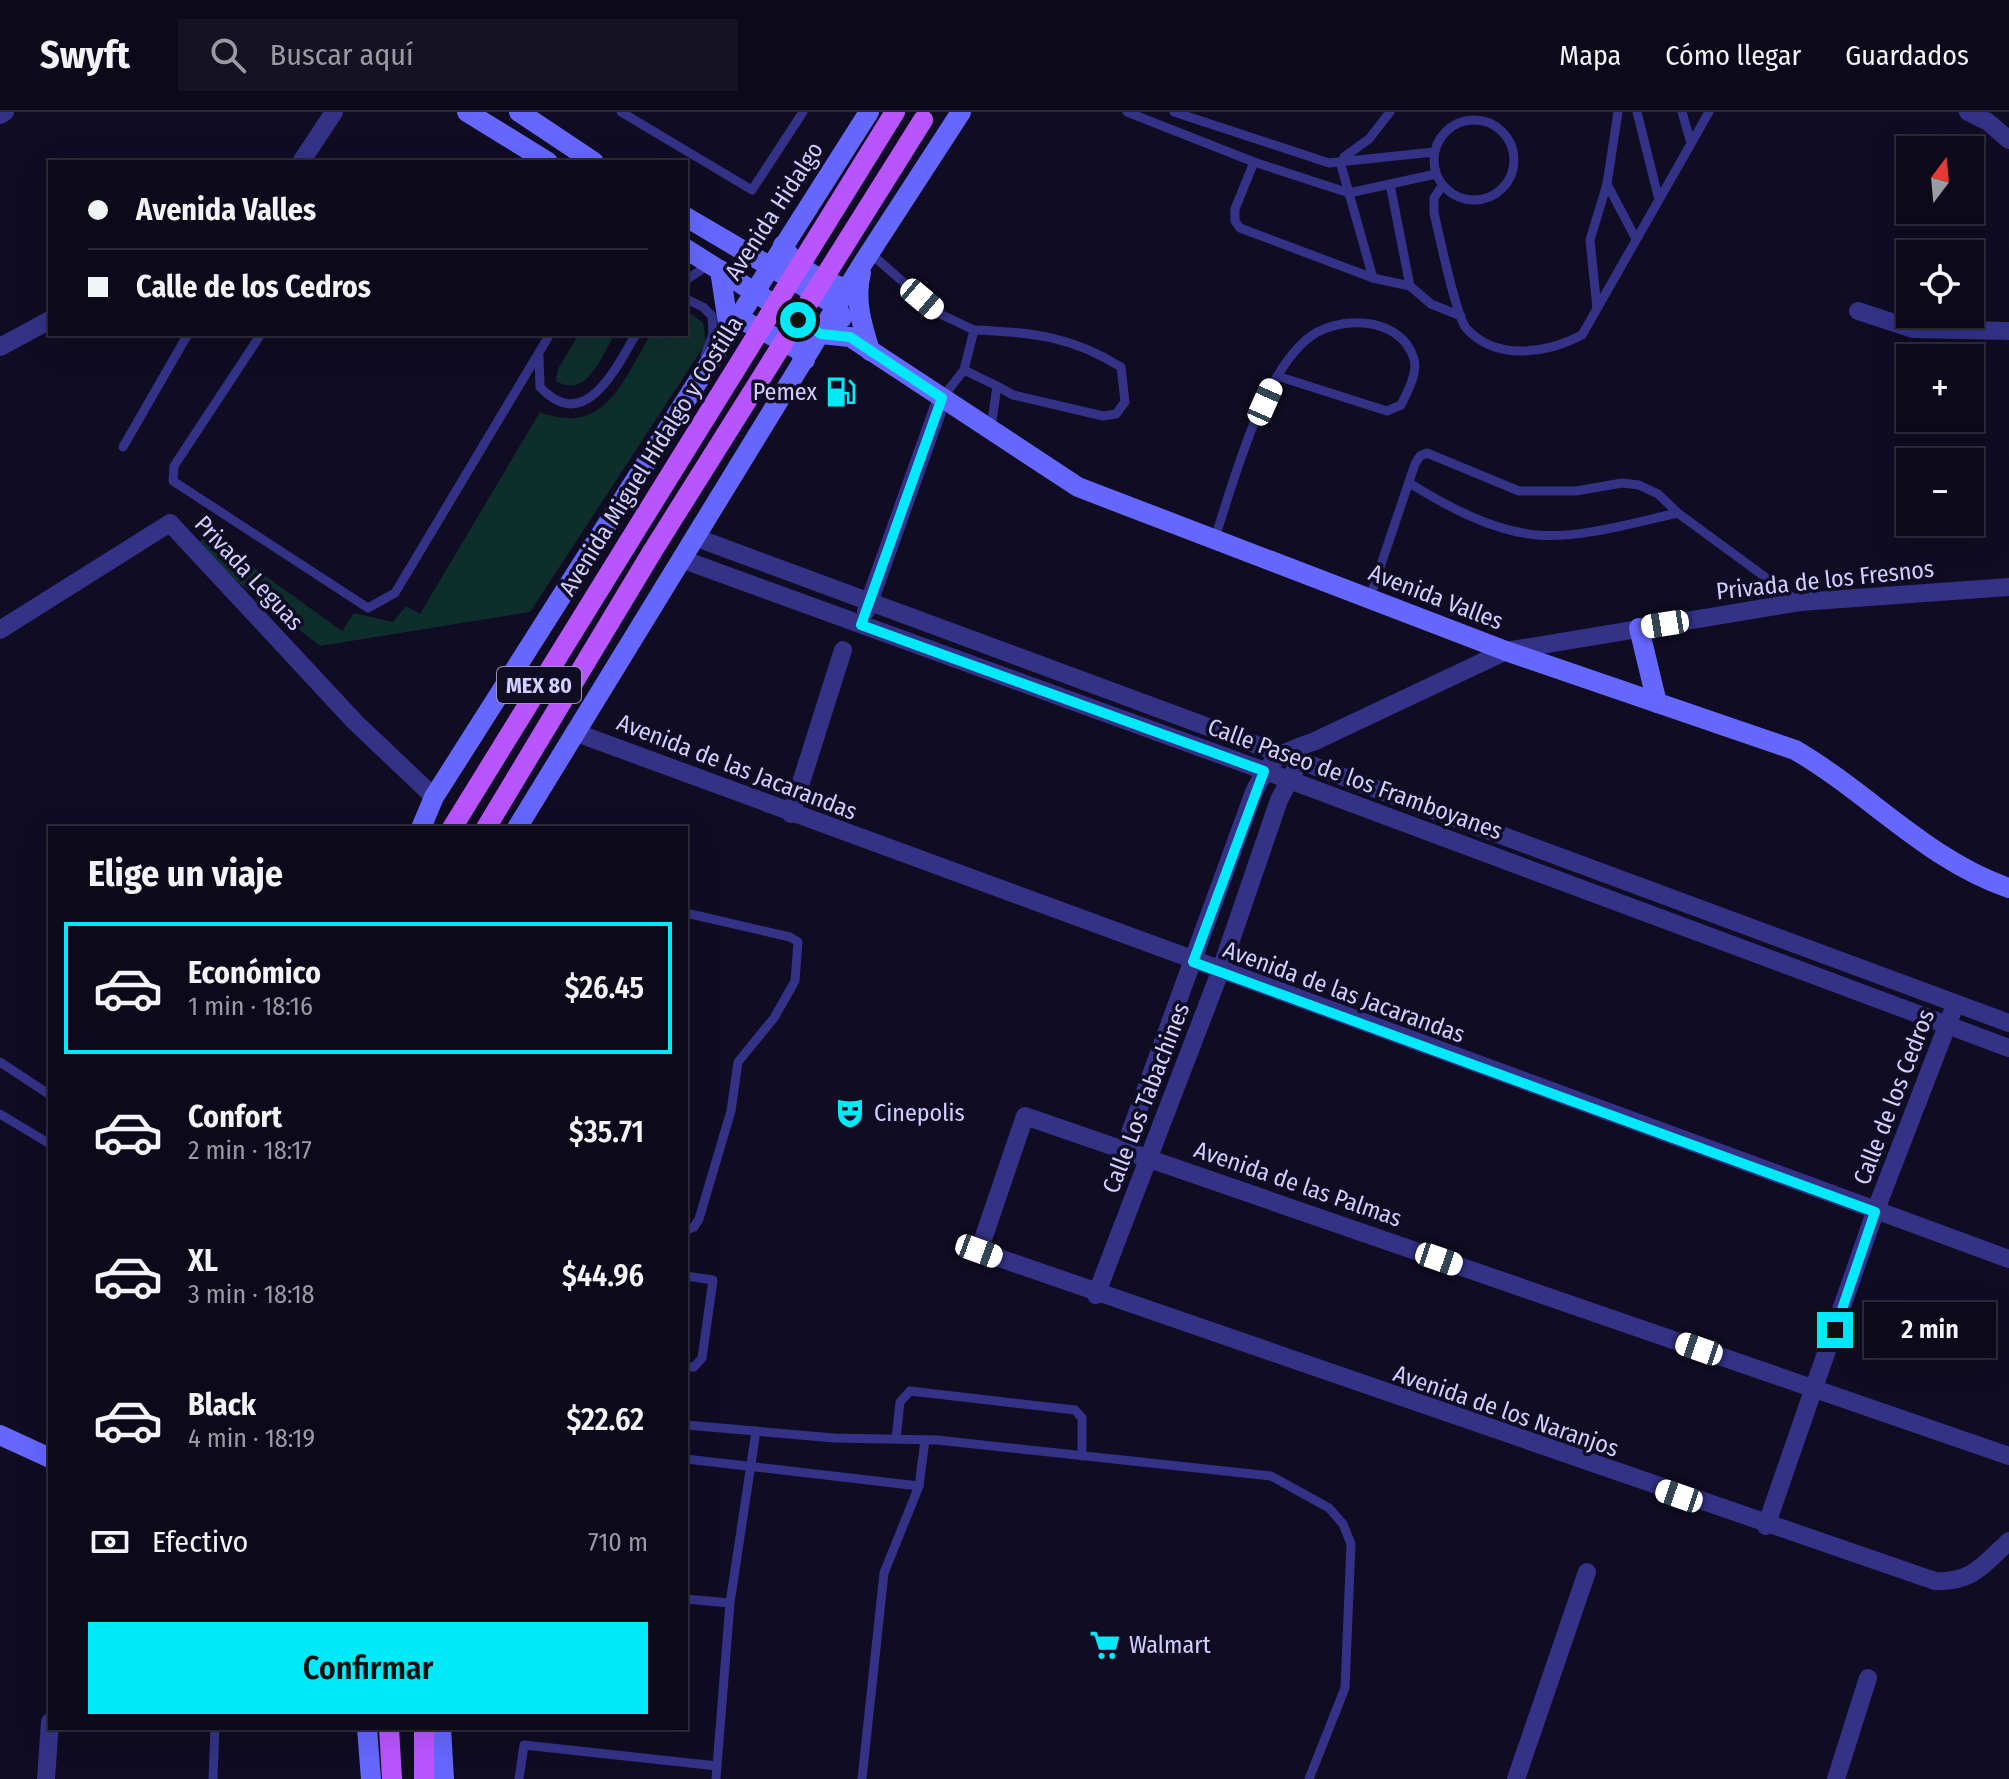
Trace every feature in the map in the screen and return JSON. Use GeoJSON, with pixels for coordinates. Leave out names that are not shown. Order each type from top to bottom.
{"type":"FeatureCollection","features":[{"type":"Feature","properties":{"kind":"main road"},"geometry":{"type":"LineString","coordinates":[[467,112],[545,160]]}},
{"type":"Feature","properties":{"kind":"main road"},"geometry":{"type":"LineString","coordinates":[[520,112],[588,160]]}},
{"type":"Feature","properties":{"kind":"main road","name":"Avenida Hidalgo"},"geometry":{"type":"LineString","coordinates":[[422,826],[434,797],[869,112]]}},
{"type":"Feature","properties":{"kind":"main road","name":"Avenida Miguel Hidalgo y Costilla"},"geometry":{"type":"LineString","coordinates":[[453,826],[895,112]]}},
{"type":"Feature","properties":{"kind":"main road"},"geometry":{"type":"LineString","coordinates":[[518,826],[684,560],[866,258],[961,112]]}},
{"type":"Feature","properties":{"kind":"main road","name":"MEX 80"},"geometry":{"type":"LineString","coordinates":[[487,826],[652,552],[926,116]]}},
{"type":"Feature","properties":{"kind":"main road"},"geometry":{"type":"LineString","coordinates":[[688,218],[837,306],[850,337]]}},
{"type":"Feature","properties":{"kind":"main road"},"geometry":{"type":"LineString","coordinates":[[783,245],[787,254],[809,272],[837,286],[850,285]]}},
{"type":"Feature","properties":{"kind":"main road"},"geometry":{"type":"LineString","coordinates":[[688,250],[752,294],[821,334]]}},
{"type":"Feature","properties":{"kind":"main road"},"geometry":{"type":"LineString","coordinates":[[866,258],[857,288],[860,316],[870,351]]}},
{"type":"Feature","properties":{"kind":"main road"},"geometry":{"type":"LineString","coordinates":[[715,267],[732,326],[746,322],[773,334],[799,350],[805,360]]}},
{"type":"Feature","properties":{"kind":"main road","name":"Avenida Valles"},"geometry":{"type":"LineString","coordinates":[[821,334],[850,337],[1078,487],[1506,651],[1795,750],[1838,775],[1942,856],[1981,879],[2009,888]]}},
{"type":"Feature","properties":{"kind":"main road"},"geometry":{"type":"LineString","coordinates":[[1639,628],[1657,703]]}},
{"type":"Feature","properties":{"kind":"main road"},"geometry":{"type":"LineString","coordinates":[[0,1435],[48,1457]]}},
{"type":"Feature","properties":{"kind":"main road"},"geometry":{"type":"LineString","coordinates":[[367,1730],[371,1779]]}},
{"type":"Feature","properties":{"kind":"main road"},"geometry":{"type":"LineString","coordinates":[[389,1730],[392,1779]]}},
{"type":"Feature","properties":{"kind":"main road"},"geometry":{"type":"LineString","coordinates":[[424,1730],[424,1779]]}},
{"type":"Feature","properties":{"kind":"main road"},"geometry":{"type":"LineString","coordinates":[[441,1730],[444,1779]]}},
{"type":"Feature","properties":{"kind":"street"},"geometry":{"type":"LineString","coordinates":[[302,160],[334,112]]}},
{"type":"Feature","properties":{"kind":"street"},"geometry":{"type":"LineString","coordinates":[[1968,112],[1988,122],[2009,140]]}},
{"type":"Feature","properties":{"kind":"street"},"geometry":{"type":"LineString","coordinates":[[1858,311],[1913,329],[2009,331]]}},
{"type":"Feature","properties":{"kind":"street"},"geometry":{"type":"LineString","coordinates":[[0,347],[48,321]]}},
{"type":"Feature","properties":{"kind":"street"},"geometry":{"type":"LineString","coordinates":[[861,625],[942,398]]}},
{"type":"Feature","properties":{"kind":"street","name":"Privada Leguas"},"geometry":{"type":"LineString","coordinates":[[0,630],[170,523],[355,722],[434,797]]}},
{"type":"Feature","properties":{"kind":"street","name":"Calle Paseo de los Framboyanes"},"geometry":{"type":"LineString","coordinates":[[697,538],[2009,1023]]}},
{"type":"Feature","properties":{"kind":"street","name":"Calle Paseo de los Framboyanes"},"geometry":{"type":"LineString","coordinates":[[684,560],[1264,771],[2009,1048]]}},
{"type":"Feature","properties":{"kind":"street"},"geometry":{"type":"LineString","coordinates":[[758,587],[764,562]]}},
{"type":"Feature","properties":{"kind":"street","name":"Privada de los Fresnos"},"geometry":{"type":"LineString","coordinates":[[1506,651],[1800,602],[2009,587]]}},
{"type":"Feature","properties":{"kind":"street"},"geometry":{"type":"LineString","coordinates":[[791,814],[843,650]]}},
{"type":"Feature","properties":{"kind":"street","name":"Calle Los Tabachines"},"geometry":{"type":"LineString","coordinates":[[1123,1152],[1264,771],[1280,753],[1313,742],[1506,651]]}},
{"type":"Feature","properties":{"kind":"street","name":"Avenida de las Jacarandas"},"geometry":{"type":"LineString","coordinates":[[574,732],[1220,972],[2009,1259]]}},
{"type":"Feature","properties":{"kind":"street","name":"Calle Los Tabachines"},"geometry":{"type":"LineString","coordinates":[[1096,1295],[1220,972],[1288,780],[1313,742]]}},
{"type":"Feature","properties":{"kind":"street","name":"Calle de los Cedros"},"geometry":{"type":"LineString","coordinates":[[1766,1526],[1875,1212],[1956,1004]]}},
{"type":"Feature","properties":{"kind":"street","name":"Avenida de las Palmas"},"geometry":{"type":"LineString","coordinates":[[979,1251],[1025,1116],[2009,1456]]}},
{"type":"Feature","properties":{"kind":"street","name":"Avenida de los Naranjos"},"geometry":{"type":"LineString","coordinates":[[979,1251],[1096,1295],[1766,1526],[1935,1581],[1959,1582],[1979,1569],[2009,1541]]}},
{"type":"Feature","properties":{"kind":"street"},"geometry":{"type":"LineString","coordinates":[[1516,1779],[1587,1572]]}},
{"type":"Feature","properties":{"kind":"street"},"geometry":{"type":"LineString","coordinates":[[1836,1779],[1868,1678]]}},
{"type":"Feature","properties":{"kind":"street"},"geometry":{"type":"LineString","coordinates":[[46,1779],[49,1730]]}},
{"type":"Feature","properties":{"kind":"lane"},"geometry":{"type":"LineString","coordinates":[[621,112],[752,190],[803,112]]}},
{"type":"Feature","properties":{"kind":"lane"},"geometry":{"type":"LineString","coordinates":[[1127,112],[1254,162],[1349,193],[1436,174]]}},
{"type":"Feature","properties":{"kind":"lane"},"geometry":{"type":"LineString","coordinates":[[1174,112],[1341,165],[1434,152]]}},
{"type":"Feature","properties":{"kind":"lane"},"geometry":{"type":"LineString","coordinates":[[1373,278],[1341,165],[1344,157],[1369,139],[1390,112]]}},
{"type":"Feature","properties":{"kind":"lane"},"geometry":{"type":"LineString","coordinates":[[1597,308],[1590,240],[1607,184],[1618,112]]}},
{"type":"Feature","properties":{"kind":"lane"},"geometry":{"type":"LineString","coordinates":[[1637,112],[1658,196]]}},
{"type":"Feature","properties":{"kind":"lane"},"geometry":{"type":"LineString","coordinates":[[1682,112],[1691,143]]}},
{"type":"Feature","properties":{"kind":"lane"},"geometry":{"type":"LineString","coordinates":[[1442,186],[1434,198],[1434,213],[1464,327],[1484,342],[1515,352],[1556,348],[1582,335],[1658,196],[1709,112]]}},
{"type":"Feature","properties":{"kind":"lane"},"geometry":{"type":"LineString","coordinates":[[1473,120],[1498,129],[1513,151],[1510,177],[1492,196],[1465,200],[1442,186],[1436,174],[1434,152],[1448,129],[1473,120]]}},
{"type":"Feature","properties":{"kind":"lane"},"geometry":{"type":"LineString","coordinates":[[1254,162],[1235,209],[1235,221],[1240,228],[1373,278],[1410,286],[1431,304],[1461,316]]}},
{"type":"Feature","properties":{"kind":"lane"},"geometry":{"type":"LineString","coordinates":[[1390,184],[1410,286]]}},
{"type":"Feature","properties":{"kind":"lane"},"geometry":{"type":"LineString","coordinates":[[1607,184],[1636,239]]}},
{"type":"Feature","properties":{"kind":"lane"},"geometry":{"type":"LineString","coordinates":[[866,258],[940,314],[974,330],[1039,333],[1100,354],[1121,367],[1125,402],[1116,414],[1103,416],[1013,395],[964,370]]}},
{"type":"Feature","properties":{"kind":"lane"},"geometry":{"type":"LineString","coordinates":[[688,279],[715,267]]}},
{"type":"Feature","properties":{"kind":"lane"},"geometry":{"type":"LineString","coordinates":[[688,300],[703,307],[712,316],[713,334],[696,385]]}},
{"type":"Feature","properties":{"kind":"lane"},"geometry":{"type":"LineString","coordinates":[[1214,541],[1242,454],[1277,376],[1306,339],[1341,322],[1367,323],[1400,336],[1415,360],[1413,375],[1401,405],[1387,411],[1277,376]]}},
{"type":"Feature","properties":{"kind":"lane"},"geometry":{"type":"LineString","coordinates":[[942,398],[964,370],[974,330]]}},
{"type":"Feature","properties":{"kind":"lane"},"geometry":{"type":"LineString","coordinates":[[123,447],[187,336]]}},
{"type":"Feature","properties":{"kind":"lane"},"geometry":{"type":"LineString","coordinates":[[260,336],[174,466],[173,481],[368,608],[395,593],[549,336]]}},
{"type":"Feature","properties":{"kind":"lane"},"geometry":{"type":"LineString","coordinates":[[539,353],[540,387],[550,398],[578,404],[594,396],[607,382],[635,336]]}},
{"type":"Feature","properties":{"kind":"lane"},"geometry":{"type":"LineString","coordinates":[[990,431],[997,386]]}},
{"type":"Feature","properties":{"kind":"lane"},"geometry":{"type":"LineString","coordinates":[[1369,600],[1411,484],[1415,464],[1420,456],[1427,453],[1519,491],[1576,491],[1622,483],[1639,485],[1658,494],[1678,513],[1800,602]]}},
{"type":"Feature","properties":{"kind":"lane"},"geometry":{"type":"LineString","coordinates":[[1411,484],[1446,506],[1493,524],[1538,535],[1604,529],[1678,513]]}},
{"type":"Feature","properties":{"kind":"lane"},"geometry":{"type":"LineString","coordinates":[[688,913],[790,937],[798,942],[800,949],[795,981],[781,1006],[738,1062],[731,1111],[699,1219],[694,1227],[688,1229]]}},
{"type":"Feature","properties":{"kind":"lane"},"geometry":{"type":"LineString","coordinates":[[0,1062],[48,1094]]}},
{"type":"Feature","properties":{"kind":"lane"},"geometry":{"type":"LineString","coordinates":[[0,1114],[48,1143]]}},
{"type":"Feature","properties":{"kind":"lane"},"geometry":{"type":"LineString","coordinates":[[688,1276],[713,1280],[702,1358],[694,1367],[688,1367]]}},
{"type":"Feature","properties":{"kind":"lane"},"geometry":{"type":"LineString","coordinates":[[896,1439],[900,1402],[910,1391],[1075,1410],[1082,1418],[1082,1456]]}},
{"type":"Feature","properties":{"kind":"lane"},"geometry":{"type":"LineString","coordinates":[[688,1425],[925,1440],[1271,1476],[1329,1508],[1343,1524],[1351,1544],[1345,1688],[1309,1779]]}},
{"type":"Feature","properties":{"kind":"lane"},"geometry":{"type":"LineString","coordinates":[[716,1779],[730,1603],[756,1431]]}},
{"type":"Feature","properties":{"kind":"lane"},"geometry":{"type":"LineString","coordinates":[[862,1779],[884,1573],[919,1486],[925,1440]]}},
{"type":"Feature","properties":{"kind":"lane"},"geometry":{"type":"LineString","coordinates":[[688,1459],[919,1486]]}},
{"type":"Feature","properties":{"kind":"lane"},"geometry":{"type":"LineString","coordinates":[[688,1599],[730,1603]]}},
{"type":"Feature","properties":{"kind":"lane"},"geometry":{"type":"LineString","coordinates":[[213,1779],[215,1730]]}},
{"type":"Feature","properties":{"kind":"lane"},"geometry":{"type":"LineString","coordinates":[[519,1779],[524,1745],[717,1766]]}},
{"type":"Feature","properties":{"kind":"green space"},"geometry":{"type":"Polygon","coordinates":[[[688,312],[703,323],[706,343],[530,612],[320,646],[194,548],[207,534],[342,631],[354,613],[393,622],[406,606],[420,614],[540,412],[563,418],[581,417],[596,411],[621,386],[650,336],[688,336],[688,312]]]}},
{"type":"Feature","properties":{"kind":"green space"},"geometry":{"type":"Polygon","coordinates":[[[578,336],[614,336],[585,380],[576,385],[556,381],[558,369],[578,336]]]}},
{"type":"Feature","properties":{"kind":"place","name":"Pemex"},"geometry":{"type":"Point","coordinates":[841,392]}},
{"type":"Feature","properties":{"kind":"place","name":"Cinepolis"},"geometry":{"type":"Point","coordinates":[850,1113]}},
{"type":"Feature","properties":{"kind":"place","name":"Walmart"},"geometry":{"type":"Point","coordinates":[1105,1645]}},
{"type":"Feature","properties":{"kind":"route"},"geometry":{"type":"LineString","coordinates":[[798,320],[821,334],[850,337],[912,381],[942,398],[861,625],[1264,771],[1193,962],[1875,1212],[1835,1330]]}}]}
